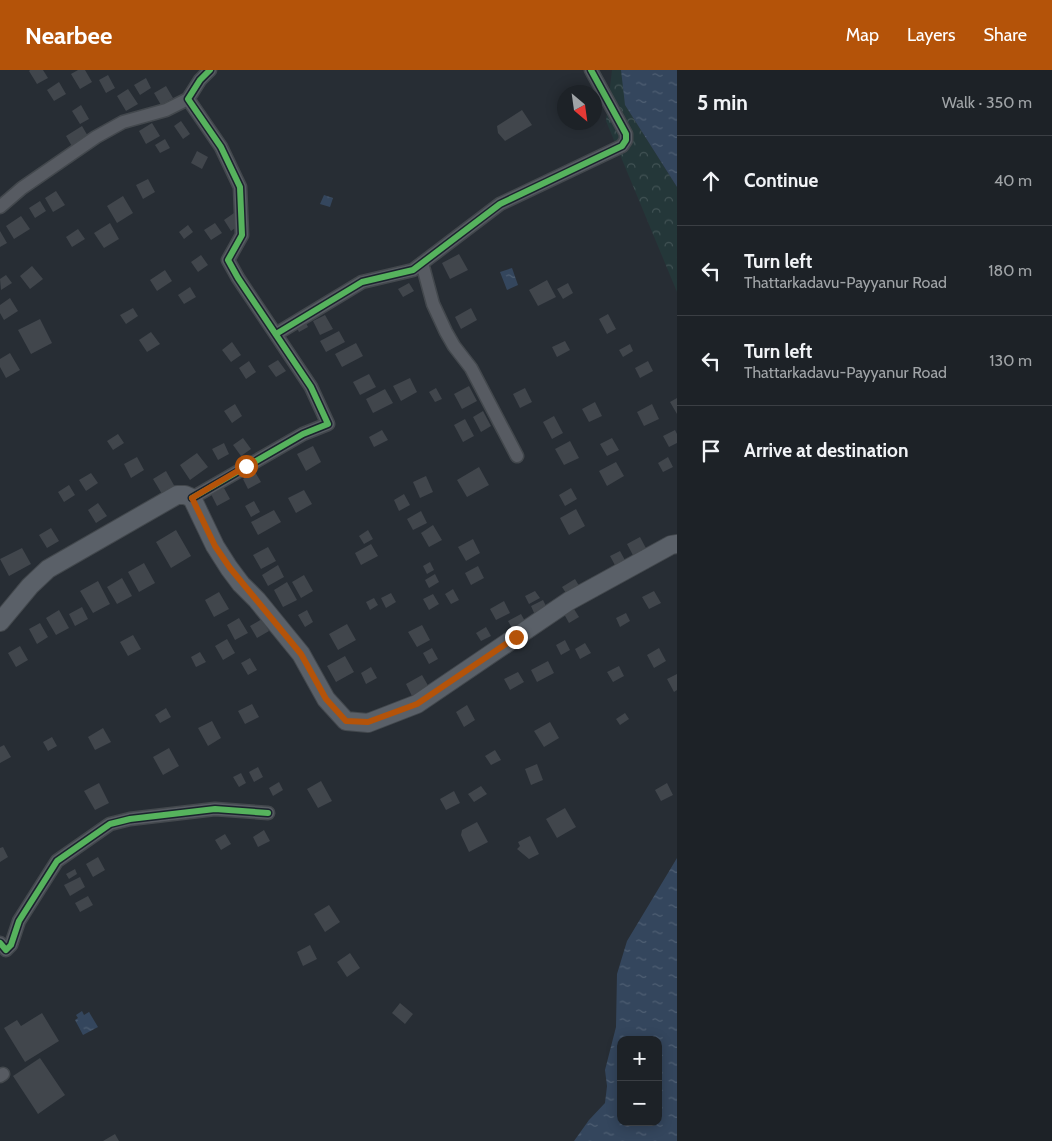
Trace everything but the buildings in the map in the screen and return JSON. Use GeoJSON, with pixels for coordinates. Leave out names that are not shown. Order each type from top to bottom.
{"type":"FeatureCollection","features":[{"type":"Feature","properties":{"kind":"main road"},"geometry":{"type":"LineString","coordinates":[[0,622],[30,586],[48,569],[177,495],[185,495],[192,498],[215,546],[230,568],[301,654],[326,699],[346,721],[368,722],[417,704],[569,601],[671,545],[677,544]]}},
{"type":"Feature","properties":{"kind":"street"},"geometry":{"type":"LineString","coordinates":[[0,207],[22,188],[96,137],[123,122],[166,110],[188,99],[200,80],[210,70]]}},
{"type":"Feature","properties":{"kind":"street"},"geometry":{"type":"LineString","coordinates":[[276,334],[362,282],[412,270],[500,204],[622,146],[626,140],[626,134],[591,70]]}},
{"type":"Feature","properties":{"kind":"street"},"geometry":{"type":"LineString","coordinates":[[188,99],[221,147],[240,187],[242,235],[228,260],[311,387],[328,424],[303,434],[192,498]]}},
{"type":"Feature","properties":{"kind":"street"},"geometry":{"type":"LineString","coordinates":[[422,263],[433,304],[446,332],[471,368],[517,456]]}},
{"type":"Feature","properties":{"kind":"street"},"geometry":{"type":"LineString","coordinates":[[0,943],[6,950],[11,945],[19,921],[57,861],[110,824],[130,819],[215,809],[268,813]]}},
{"type":"Feature","properties":{"kind":"green space"},"geometry":{"type":"Polygon","coordinates":[[[612,70],[642,70],[625,105],[677,187],[677,292],[606,121],[612,70]]]}},
{"type":"Feature","properties":{"kind":"water"},"geometry":{"type":"Polygon","coordinates":[[[621,70],[677,70],[677,187],[625,105],[621,70]]]}},
{"type":"Feature","properties":{"kind":"water"},"geometry":{"type":"Polygon","coordinates":[[[324,195],[333,198],[330,207],[320,204],[324,195]]]}},
{"type":"Feature","properties":{"kind":"water"},"geometry":{"type":"Polygon","coordinates":[[[512,268],[518,285],[507,290],[500,272],[512,268]]]}},
{"type":"Feature","properties":{"kind":"water"},"geometry":{"type":"Polygon","coordinates":[[[677,858],[677,1141],[574,1141],[589,1120],[605,1103],[607,1086],[605,1070],[616,1027],[617,974],[627,941],[677,858]]]}},
{"type":"Feature","properties":{"kind":"water"},"geometry":{"type":"Polygon","coordinates":[[[82,1011],[84,1015],[89,1012],[98,1027],[83,1035],[75,1020],[78,1018],[76,1015],[82,1011]]]}},
{"type":"Feature","properties":{"kind":"cycle path"},"geometry":{"type":"LineString","coordinates":[[192,498],[303,434],[328,424],[311,387],[228,260],[242,235],[240,187],[221,147],[188,99],[200,80],[210,70]]}},
{"type":"Feature","properties":{"kind":"cycle path"},"geometry":{"type":"LineString","coordinates":[[276,334],[362,282],[413,270],[500,204],[622,146],[626,140],[626,134],[591,70]]}},
{"type":"Feature","properties":{"kind":"cycle path"},"geometry":{"type":"LineString","coordinates":[[0,943],[6,950],[11,945],[19,921],[57,861],[110,824],[130,819],[215,809],[268,813]]}},
{"type":"Feature","properties":{"kind":"route"},"geometry":{"type":"LineString","coordinates":[[246,466],[192,498],[215,546],[230,568],[301,654],[326,699],[346,721],[368,722],[417,704],[516,637]]}}]}
